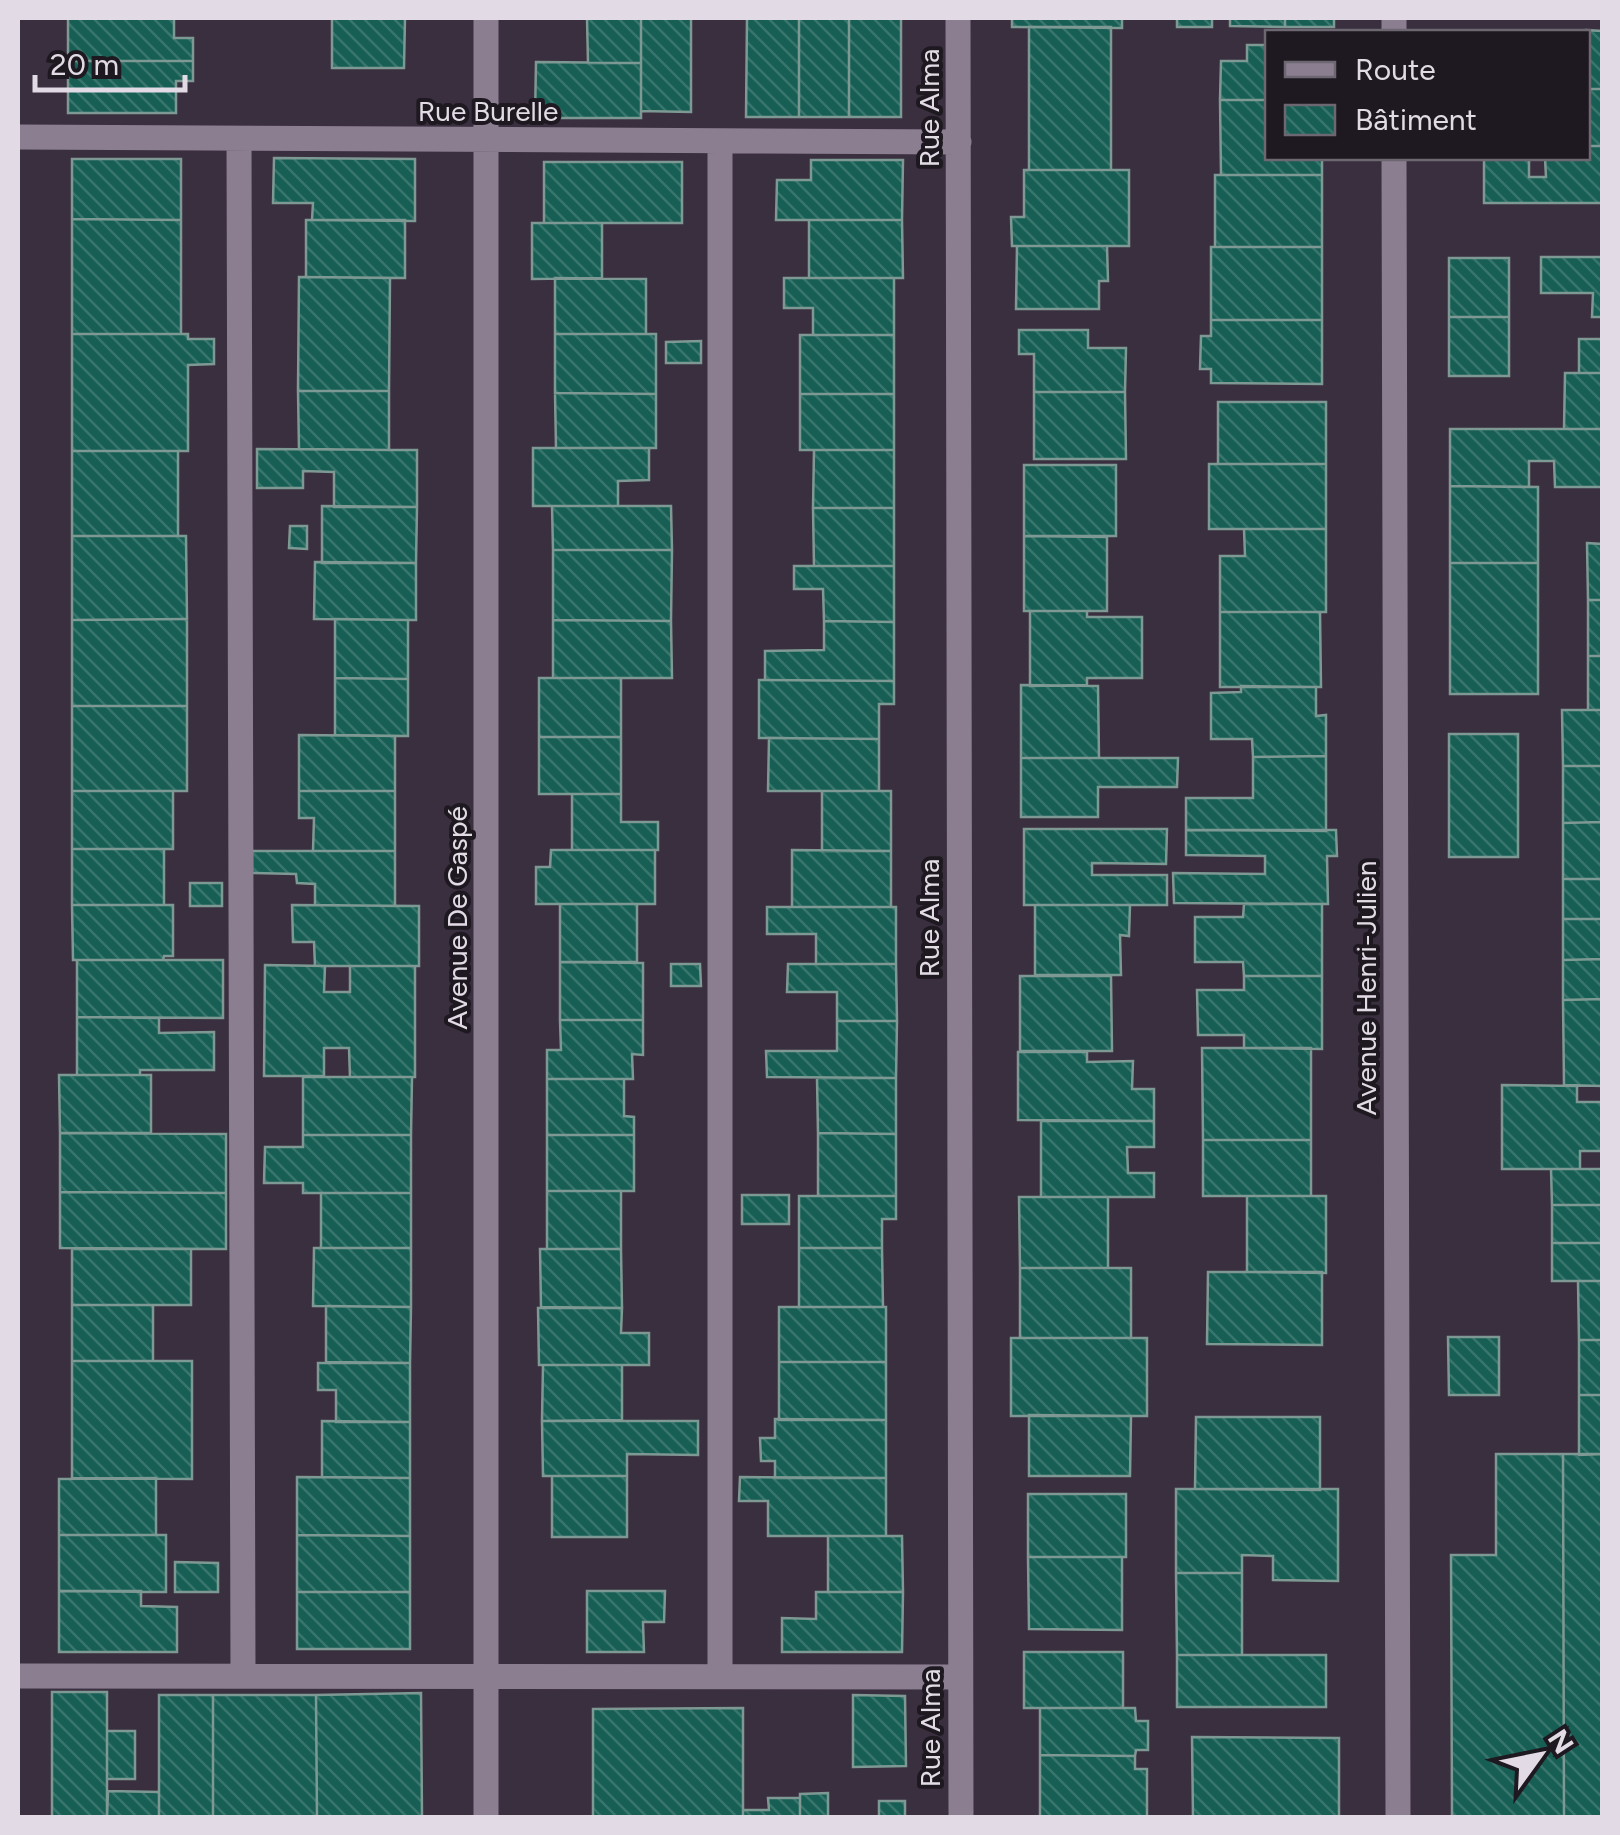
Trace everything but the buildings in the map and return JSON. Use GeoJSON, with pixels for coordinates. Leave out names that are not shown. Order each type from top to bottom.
{"type":"FeatureCollection","features":[{"type":"Feature","properties":{"kind":"street","name":"Avenue De Gaspé"},"geometry":{"type":"LineString","coordinates":[[486,18],[486,1818]]}},
{"type":"Feature","properties":{"kind":"street","name":"Rue Alma"},"geometry":{"type":"LineString","coordinates":[[958,18],[961,1818]]}},
{"type":"Feature","properties":{"kind":"street","name":"Rue Burelle"},"geometry":{"type":"LineString","coordinates":[[18,137],[959,142]]}},
{"type":"Feature","properties":{"kind":"street"},"geometry":{"type":"LineString","coordinates":[[239,139],[243,1675]]}},
{"type":"Feature","properties":{"kind":"street"},"geometry":{"type":"LineString","coordinates":[[720,142],[720,1676]]}},
{"type":"Feature","properties":{"kind":"street","name":"Avenue Henri-Julien"},"geometry":{"type":"LineString","coordinates":[[1394,160],[1398,1818]]}},
{"type":"Feature","properties":{"kind":"street"},"geometry":{"type":"LineString","coordinates":[[18,1676],[960,1677]]}}]}
